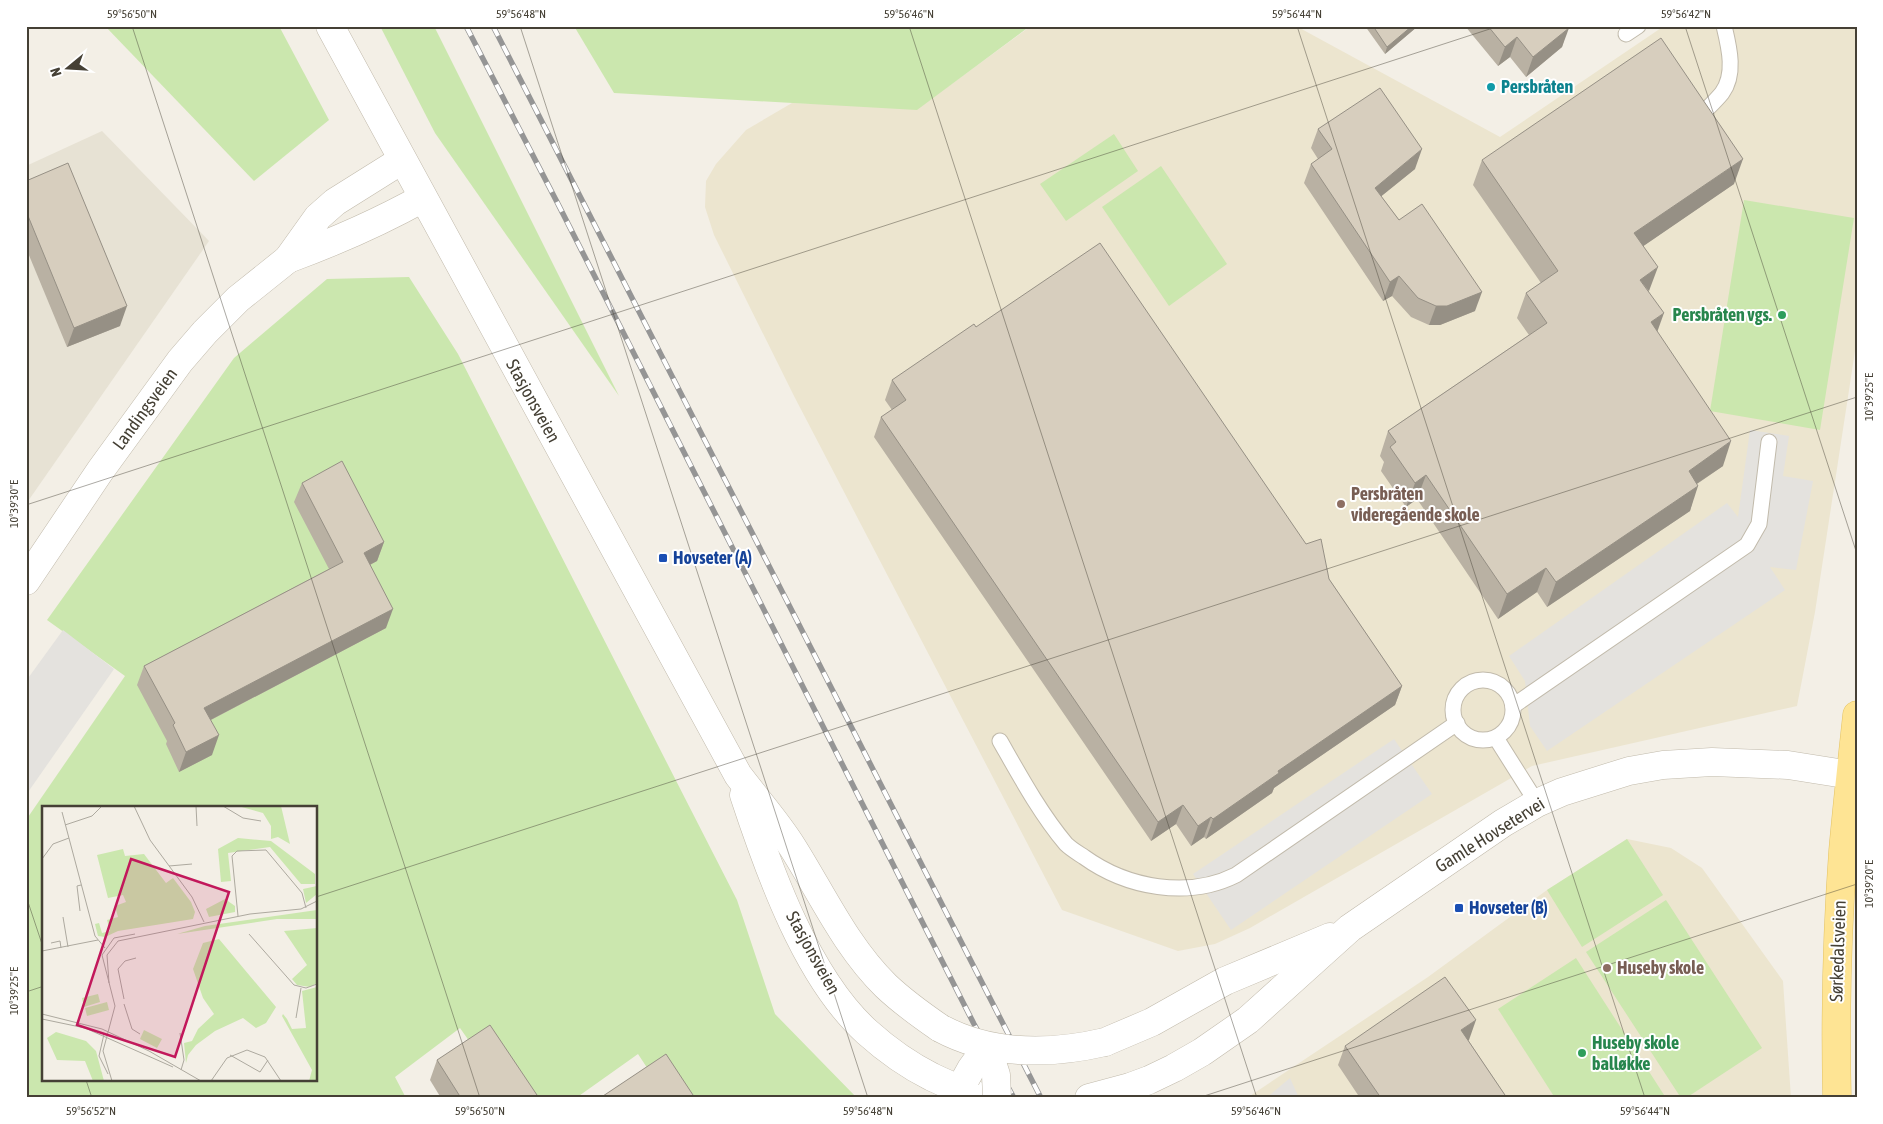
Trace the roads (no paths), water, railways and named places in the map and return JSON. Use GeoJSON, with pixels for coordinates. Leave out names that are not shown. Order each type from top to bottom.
{"type":"FeatureCollection","features":[{"type":"Feature","properties":{"kind":"main road","name":"Sørkedalsveien"},"geometry":{"type":"LineString","coordinates":[[1837,1098],[1835,1024],[1838,928],[1843,850],[1855,776],[1857,715]]}},
{"type":"Feature","properties":{"kind":"street","name":"Stasjonsveien"},"geometry":{"type":"LineString","coordinates":[[330,26],[738,775],[792,846],[833,916],[858,953],[885,985],[910,1007],[940,1028],[955,1036],[986,1046]]}},
{"type":"Feature","properties":{"kind":"street","name":"Landingsveien"},"geometry":{"type":"LineString","coordinates":[[26,581],[100,470],[180,361],[205,332],[238,299],[288,259],[318,217],[335,202],[402,160]]}},
{"type":"Feature","properties":{"kind":"street","name":"Landingsveien"},"geometry":{"type":"LineString","coordinates":[[288,259],[378,223],[423,198]]}},
{"type":"Feature","properties":{"kind":"street","name":"Gamle Hovsetervei"},"geometry":{"type":"LineString","coordinates":[[1089,1098],[1130,1087],[1174,1068],[1202,1052],[1248,1020],[1350,928],[1470,845],[1536,803],[1592,781],[1629,771],[1663,766],[1712,762],[1788,765],[1855,776]]}},
{"type":"Feature","properties":{"kind":"street","name":"Stasjonsveien"},"geometry":{"type":"LineString","coordinates":[[738,775],[768,864],[798,932],[820,972],[841,1003],[865,1031],[892,1054],[944,1082],[981,1092]]}},
{"type":"Feature","properties":{"kind":"street","name":"Gamle Hovsetervei"},"geometry":{"type":"LineString","coordinates":[[986,1046],[1014,1050],[1060,1050],[1105,1042],[1152,1022],[1225,981],[1350,928]]}},
{"type":"Feature","properties":{"kind":"street"},"geometry":{"type":"LineString","coordinates":[[986,1046],[996,1075],[981,1092],[971,1068],[986,1046]]}},
{"type":"Feature","properties":{"kind":"lane"},"geometry":{"type":"LineString","coordinates":[[1708,108],[1723,92],[1729,75],[1729,50],[1724,26]]}},
{"type":"Feature","properties":{"kind":"lane"},"geometry":{"type":"LineString","coordinates":[[1513,706],[1747,545],[1759,524],[1769,442]]}},
{"type":"Feature","properties":{"kind":"lane"},"geometry":{"type":"LineString","coordinates":[[1488,680],[1499,685],[1509,694],[1513,706],[1512,719],[1506,730],[1496,738],[1485,740],[1474,739],[1463,733],[1453,711],[1456,698],[1463,688],[1474,682],[1488,680]]}},
{"type":"Feature","properties":{"kind":"lane"},"geometry":{"type":"LineString","coordinates":[[1000,741],[1030,794],[1067,845],[1099,868],[1134,882],[1171,888],[1214,884],[1236,875],[1457,723]]}},
{"type":"Feature","properties":{"kind":"lane"},"geometry":{"type":"LineString","coordinates":[[1496,738],[1536,803]]}},
{"type":"Feature","properties":{"kind":"railway"},"geometry":{"type":"LineString","coordinates":[[466,26],[974,1024],[1014,1098]]}},
{"type":"Feature","properties":{"kind":"railway"},"geometry":{"type":"LineString","coordinates":[[493,26],[1041,1098]]}},
{"type":"Feature","properties":{"kind":"place","name":"Persbråten"},"geometry":{"type":"Point","coordinates":[1491,87]}},
{"type":"Feature","properties":{"kind":"place","name":"Persbråten vgs."},"geometry":{"type":"Point","coordinates":[1782,315]}},
{"type":"Feature","properties":{"kind":"place","name":"Persbråten videregående skole"},"geometry":{"type":"Point","coordinates":[1341,504]}},
{"type":"Feature","properties":{"kind":"place","name":"Hovseter (A)"},"geometry":{"type":"Point","coordinates":[663,558]}},
{"type":"Feature","properties":{"kind":"place","name":"Hovseter (B)"},"geometry":{"type":"Point","coordinates":[1459,908]}},
{"type":"Feature","properties":{"kind":"place","name":"Huseby skole"},"geometry":{"type":"Point","coordinates":[1607,968]}},
{"type":"Feature","properties":{"kind":"place","name":"Huseby skole balløkke"},"geometry":{"type":"Point","coordinates":[1582,1053]}}]}
